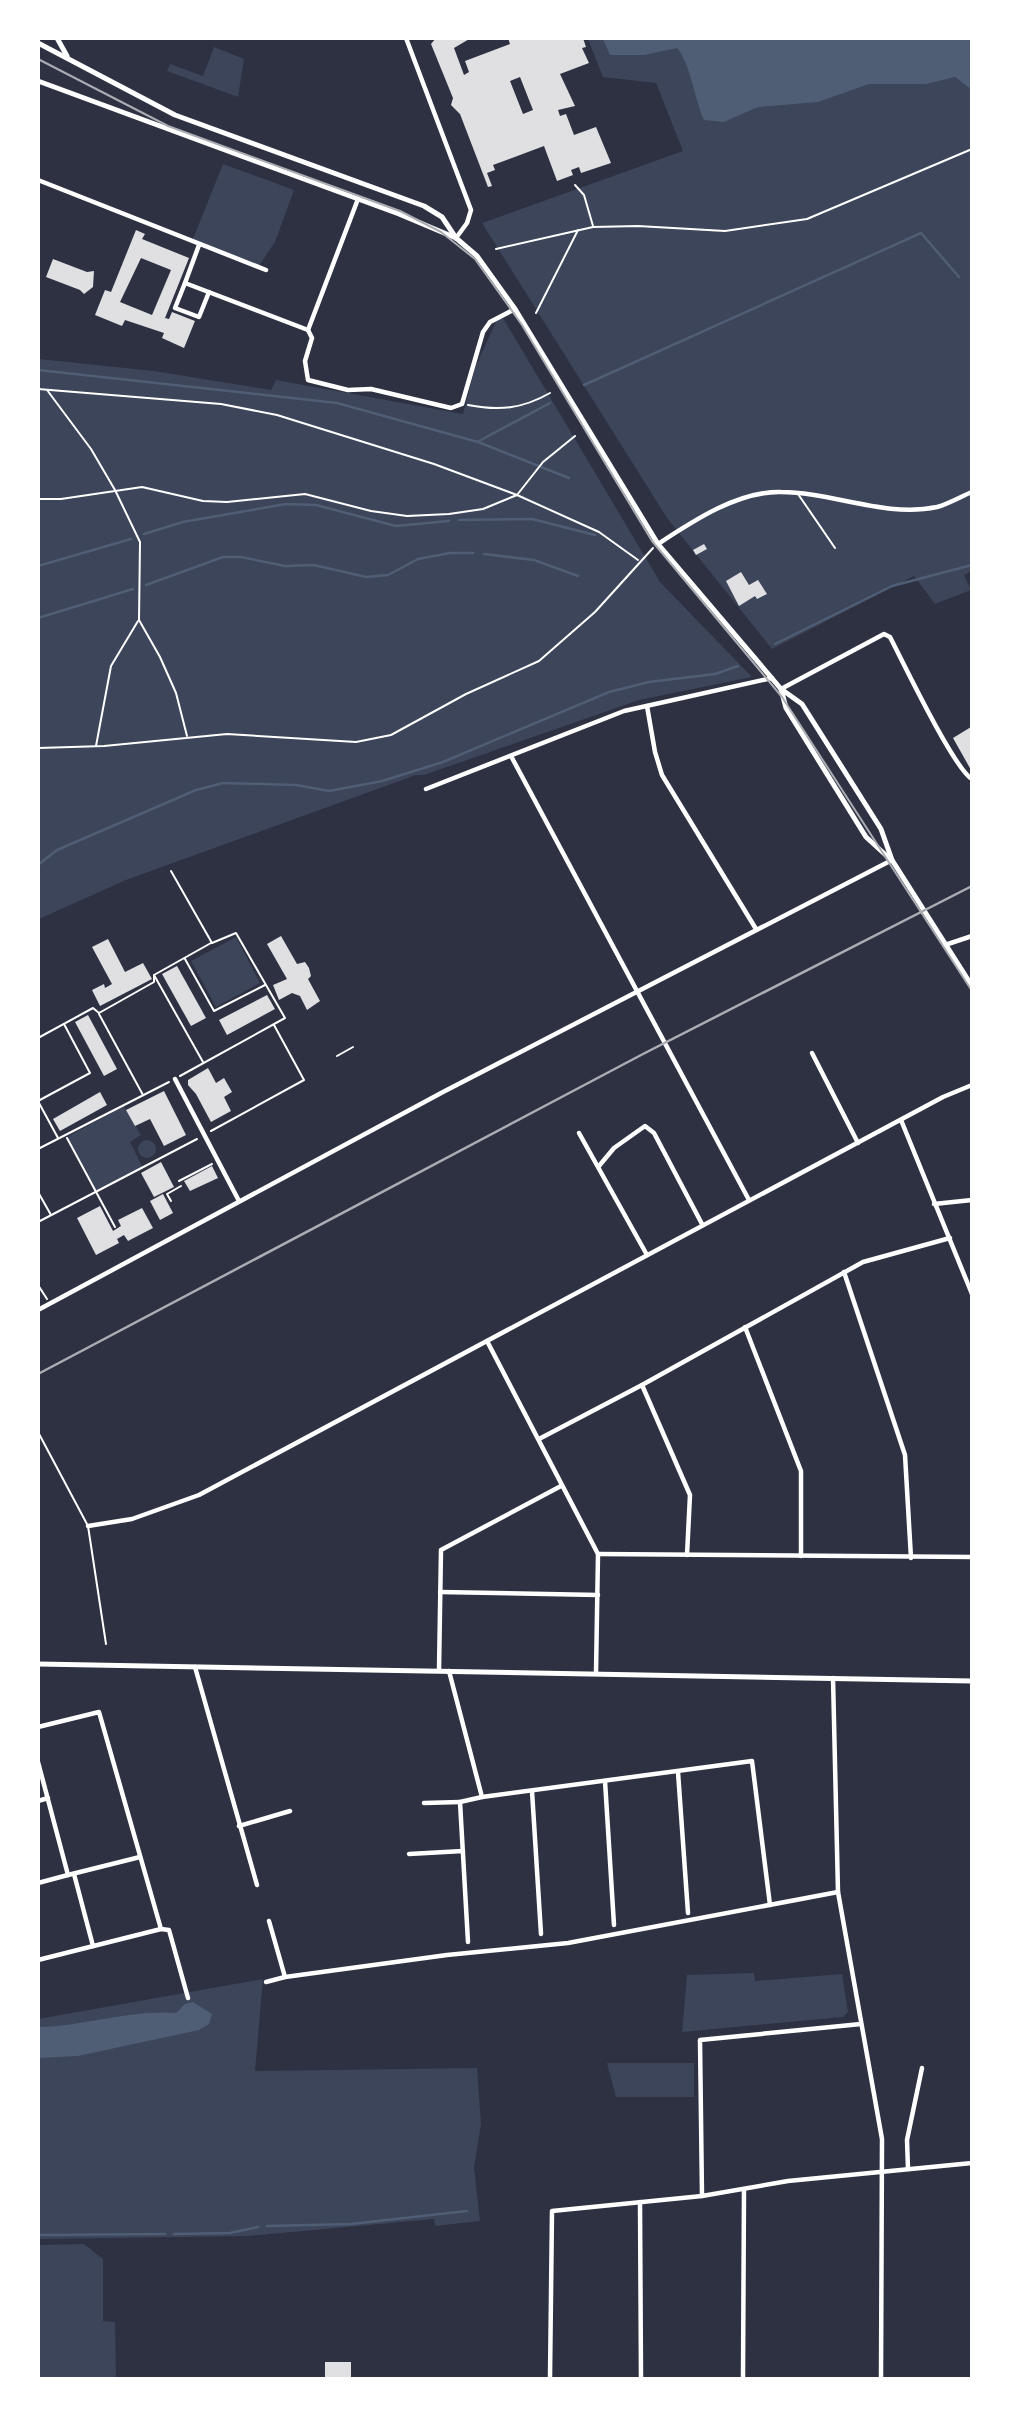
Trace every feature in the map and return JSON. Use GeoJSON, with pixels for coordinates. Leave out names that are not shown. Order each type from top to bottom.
{"type":"FeatureCollection","features":[{"type":"Feature","properties":{"kind":"main road"},"geometry":{"type":"LineString","coordinates":[[57,38],[69,58]]}},
{"type":"Feature","properties":{"kind":"main road"},"geometry":{"type":"LineString","coordinates":[[38,43],[175,115],[424,206],[442,217],[456,237],[477,256],[515,309],[658,544],[772,678],[780,689],[786,708],[866,838],[892,860]]}},
{"type":"Feature","properties":{"kind":"main road"},"geometry":{"type":"LineString","coordinates":[[38,80],[456,237]]}},
{"type":"Feature","properties":{"kind":"main road"},"geometry":{"type":"LineString","coordinates":[[780,689],[802,704],[881,829],[892,860],[971,986]]}},
{"type":"Feature","properties":{"kind":"main road"},"geometry":{"type":"LineString","coordinates":[[38,1664],[971,1681]]}},
{"type":"Feature","properties":{"kind":"street"},"geometry":{"type":"LineString","coordinates":[[405,38],[471,210],[467,223],[456,237]]}},
{"type":"Feature","properties":{"kind":"street"},"geometry":{"type":"LineString","coordinates":[[38,180],[266,270]]}},
{"type":"Feature","properties":{"kind":"street"},"geometry":{"type":"LineString","coordinates":[[308,330],[358,199]]}},
{"type":"Feature","properties":{"kind":"street"},"geometry":{"type":"LineString","coordinates":[[199,245],[175,308],[199,317],[209,292]]}},
{"type":"Feature","properties":{"kind":"street"},"geometry":{"type":"LineString","coordinates":[[185,283],[308,330],[312,338],[304,361],[308,380],[348,390],[371,389],[451,408],[462,404],[484,332],[490,322],[515,309]]}},
{"type":"Feature","properties":{"kind":"street"},"geometry":{"type":"LineString","coordinates":[[658,544],[744,498],[779,491],[913,509],[940,506],[971,492]]}},
{"type":"Feature","properties":{"kind":"street"},"geometry":{"type":"LineString","coordinates":[[780,689],[884,634],[890,637],[943,737],[965,775],[971,779]]}},
{"type":"Feature","properties":{"kind":"street"},"geometry":{"type":"LineString","coordinates":[[426,789],[624,711],[772,678]]}},
{"type":"Feature","properties":{"kind":"street"},"geometry":{"type":"LineString","coordinates":[[647,706],[662,775],[756,929]]}},
{"type":"Feature","properties":{"kind":"street"},"geometry":{"type":"LineString","coordinates":[[511,756],[749,1199]]}},
{"type":"Feature","properties":{"kind":"street"},"geometry":{"type":"LineString","coordinates":[[38,1310],[239,1201],[892,860]]}},
{"type":"Feature","properties":{"kind":"street"},"geometry":{"type":"LineString","coordinates":[[945,945],[971,936]]}},
{"type":"Feature","properties":{"kind":"street"},"geometry":{"type":"LineString","coordinates":[[812,1053],[858,1143]]}},
{"type":"Feature","properties":{"kind":"street"},"geometry":{"type":"LineString","coordinates":[[175,1079],[239,1201]]}},
{"type":"Feature","properties":{"kind":"street"},"geometry":{"type":"LineString","coordinates":[[88,1526],[132,1519],[199,1495],[749,1199],[971,1085]]}},
{"type":"Feature","properties":{"kind":"street"},"geometry":{"type":"LineString","coordinates":[[901,1120],[971,1294]]}},
{"type":"Feature","properties":{"kind":"street"},"geometry":{"type":"LineString","coordinates":[[599,1166],[614,1148],[645,1126],[654,1133],[702,1224]]}},
{"type":"Feature","properties":{"kind":"street"},"geometry":{"type":"LineString","coordinates":[[579,1133],[647,1255]]}},
{"type":"Feature","properties":{"kind":"street"},"geometry":{"type":"LineString","coordinates":[[934,1204],[971,1200]]}},
{"type":"Feature","properties":{"kind":"street"},"geometry":{"type":"LineString","coordinates":[[538,1439],[642,1385],[863,1262],[950,1238]]}},
{"type":"Feature","properties":{"kind":"street"},"geometry":{"type":"LineString","coordinates":[[845,1272],[905,1455],[911,1558]]}},
{"type":"Feature","properties":{"kind":"street"},"geometry":{"type":"LineString","coordinates":[[745,1327],[801,1471],[802,1556]]}},
{"type":"Feature","properties":{"kind":"street"},"geometry":{"type":"LineString","coordinates":[[487,1341],[598,1553],[596,1673]]}},
{"type":"Feature","properties":{"kind":"street"},"geometry":{"type":"LineString","coordinates":[[642,1385],[690,1495],[687,1555]]}},
{"type":"Feature","properties":{"kind":"street"},"geometry":{"type":"LineString","coordinates":[[439,1670],[441,1550],[561,1486]]}},
{"type":"Feature","properties":{"kind":"street"},"geometry":{"type":"LineString","coordinates":[[598,1553],[971,1557]]}},
{"type":"Feature","properties":{"kind":"street"},"geometry":{"type":"LineString","coordinates":[[440,1592],[598,1595]]}},
{"type":"Feature","properties":{"kind":"street"},"geometry":{"type":"LineString","coordinates":[[195,1665],[257,1885]]}},
{"type":"Feature","properties":{"kind":"street"},"geometry":{"type":"LineString","coordinates":[[449,1670],[482,1797]]}},
{"type":"Feature","properties":{"kind":"street"},"geometry":{"type":"LineString","coordinates":[[833,1678],[838,1892],[882,2139],[881,2378]]}},
{"type":"Feature","properties":{"kind":"street"},"geometry":{"type":"LineString","coordinates":[[38,1727],[99,1712],[161,1929]]}},
{"type":"Feature","properties":{"kind":"street"},"geometry":{"type":"LineString","coordinates":[[424,1803],[460,1802],[752,1761],[771,1905]]}},
{"type":"Feature","properties":{"kind":"street"},"geometry":{"type":"LineString","coordinates":[[38,1762],[68,1875]]}},
{"type":"Feature","properties":{"kind":"street"},"geometry":{"type":"LineString","coordinates":[[678,1772],[688,1913]]}},
{"type":"Feature","properties":{"kind":"street"},"geometry":{"type":"LineString","coordinates":[[604,1781],[614,1925]]}},
{"type":"Feature","properties":{"kind":"street"},"geometry":{"type":"LineString","coordinates":[[532,1791],[541,1934]]}},
{"type":"Feature","properties":{"kind":"street"},"geometry":{"type":"LineString","coordinates":[[38,1801],[48,1798]]}},
{"type":"Feature","properties":{"kind":"street"},"geometry":{"type":"LineString","coordinates":[[460,1802],[468,1942]]}},
{"type":"Feature","properties":{"kind":"street"},"geometry":{"type":"LineString","coordinates":[[239,1826],[290,1811]]}},
{"type":"Feature","properties":{"kind":"street"},"geometry":{"type":"LineString","coordinates":[[409,1854],[463,1851]]}},
{"type":"Feature","properties":{"kind":"street"},"geometry":{"type":"LineString","coordinates":[[38,1883],[140,1857]]}},
{"type":"Feature","properties":{"kind":"street"},"geometry":{"type":"LineString","coordinates":[[75,1874],[93,1946]]}},
{"type":"Feature","properties":{"kind":"street"},"geometry":{"type":"LineString","coordinates":[[266,1982],[285,1977],[447,1955],[555,1945],[838,1892]]}},
{"type":"Feature","properties":{"kind":"street"},"geometry":{"type":"LineString","coordinates":[[269,1921],[285,1977]]}},
{"type":"Feature","properties":{"kind":"street"},"geometry":{"type":"LineString","coordinates":[[38,1960],[161,1929],[169,1930],[188,1998]]}},
{"type":"Feature","properties":{"kind":"street"},"geometry":{"type":"LineString","coordinates":[[702,2196],[700,2040],[862,2024]]}},
{"type":"Feature","properties":{"kind":"street"},"geometry":{"type":"LineString","coordinates":[[908,2169],[907,2140],[922,2068]]}},
{"type":"Feature","properties":{"kind":"street"},"geometry":{"type":"LineString","coordinates":[[550,2378],[552,2211],[702,2196],[971,2163]]}},
{"type":"Feature","properties":{"kind":"street"},"geometry":{"type":"LineString","coordinates":[[743,2378],[744,2189]]}},
{"type":"Feature","properties":{"kind":"street"},"geometry":{"type":"LineString","coordinates":[[640,2202],[641,2378]]}},
{"type":"Feature","properties":{"kind":"lane"},"geometry":{"type":"LineString","coordinates":[[798,493],[835,548]]}},
{"type":"Feature","properties":{"kind":"lane"},"geometry":{"type":"LineString","coordinates":[[38,1432],[88,1526],[106,1644]]}},
{"type":"Feature","properties":{"kind":"path"},"geometry":{"type":"LineString","coordinates":[[496,249],[593,227],[638,226],[725,231],[807,219],[971,149]]}},
{"type":"Feature","properties":{"kind":"path"},"geometry":{"type":"LineString","coordinates":[[575,185],[584,195],[593,227]]}},
{"type":"Feature","properties":{"kind":"path"},"geometry":{"type":"LineString","coordinates":[[536,313],[579,229]]}},
{"type":"Feature","properties":{"kind":"path"},"geometry":{"type":"LineString","coordinates":[[38,389],[220,404],[278,415],[433,464],[517,495],[598,532],[639,560]]}},
{"type":"Feature","properties":{"kind":"path"},"geometry":{"type":"LineString","coordinates":[[46,389],[91,449],[115,490],[140,542],[139,620],[176,693],[187,737]]}},
{"type":"Feature","properties":{"kind":"path"},"geometry":{"type":"LineString","coordinates":[[462,404],[499,411],[534,403],[550,393]]}},
{"type":"Feature","properties":{"kind":"path"},"geometry":{"type":"LineString","coordinates":[[38,499],[61,499],[142,487],[203,502],[305,494],[371,511],[407,516],[483,509],[517,495],[543,462],[575,436]]}},
{"type":"Feature","properties":{"kind":"path"},"geometry":{"type":"LineString","coordinates":[[38,748],[96,747],[187,737],[251,734],[356,742],[391,736],[466,694],[539,661],[595,612],[646,552]]}},
{"type":"Feature","properties":{"kind":"path"},"geometry":{"type":"LineString","coordinates":[[96,747],[111,666],[139,620]]}},
{"type":"Feature","properties":{"kind":"path"},"geometry":{"type":"LineString","coordinates":[[171,871],[212,943]]}},
{"type":"Feature","properties":{"kind":"path"},"geometry":{"type":"LineString","coordinates":[[38,1149],[58,1139],[60,1141],[285,1018],[236,933],[154,975]]}},
{"type":"Feature","properties":{"kind":"path"},"geometry":{"type":"LineString","coordinates":[[185,958],[214,1011],[265,985]]}},
{"type":"Feature","properties":{"kind":"path"},"geometry":{"type":"LineString","coordinates":[[99,1013],[154,982],[154,975]]}},
{"type":"Feature","properties":{"kind":"path"},"geometry":{"type":"LineString","coordinates":[[154,975],[203,1063]]}},
{"type":"Feature","properties":{"kind":"path"},"geometry":{"type":"LineString","coordinates":[[38,1033],[40,1038],[93,1008],[99,1013],[144,1096]]}},
{"type":"Feature","properties":{"kind":"path"},"geometry":{"type":"LineString","coordinates":[[58,1139],[38,1102],[90,1073],[64,1024]]}},
{"type":"Feature","properties":{"kind":"path"},"geometry":{"type":"LineString","coordinates":[[38,1222],[304,1080],[274,1024]]}},
{"type":"Feature","properties":{"kind":"path"},"geometry":{"type":"LineString","coordinates":[[337,1056],[353,1047]]}},
{"type":"Feature","properties":{"kind":"path"},"geometry":{"type":"LineString","coordinates":[[67,1137],[115,1227]]}},
{"type":"Feature","properties":{"kind":"path"},"geometry":{"type":"LineString","coordinates":[[179,1181],[213,1163]]}},
{"type":"Feature","properties":{"kind":"path"},"geometry":{"type":"LineString","coordinates":[[171,1201],[167,1194],[181,1186]]}},
{"type":"Feature","properties":{"kind":"path"},"geometry":{"type":"LineString","coordinates":[[38,1192],[51,1215]]}},
{"type":"Feature","properties":{"kind":"path"},"geometry":{"type":"LineString","coordinates":[[38,1285],[49,1304]]}},
{"type":"Feature","properties":{"kind":"shaded area"},"geometry":{"type":"Polygon","coordinates":[[[588,39],[971,39],[972,571],[964,575],[971,590],[935,604],[914,576],[772,649],[667,518],[482,223],[683,151],[656,83],[603,77],[588,39]]]}},
{"type":"Feature","properties":{"kind":"shaded area"},"geometry":{"type":"Polygon","coordinates":[[[603,39],[971,39],[971,89],[955,77],[926,84],[869,84],[818,102],[758,107],[724,122],[704,120],[686,63],[677,48],[644,55],[610,55],[603,39]]]}},
{"type":"Feature","properties":{"kind":"shaded area"},"geometry":{"type":"Polygon","coordinates":[[[214,47],[244,59],[238,97],[167,71],[170,64],[203,76],[214,47]]]}},
{"type":"Feature","properties":{"kind":"shaded area"},"geometry":{"type":"Polygon","coordinates":[[[223,164],[294,190],[275,242],[259,266],[193,239],[223,164]]]}},
{"type":"Feature","properties":{"kind":"shaded area"},"geometry":{"type":"Polygon","coordinates":[[[500,313],[660,582],[752,677],[639,700],[424,775],[416,775],[126,880],[39,919],[39,359],[154,371],[271,390],[276,380],[463,414],[475,368],[500,313]]]}},
{"type":"Feature","properties":{"kind":"shaded area"},"geometry":{"type":"Polygon","coordinates":[[[236,937],[260,983],[216,1007],[191,961],[236,937]]]}},
{"type":"Feature","properties":{"kind":"shaded area"},"geometry":{"type":"Polygon","coordinates":[[[124,1106],[141,1135],[130,1142],[143,1168],[95,1191],[67,1137],[124,1106]]]}},
{"type":"Feature","properties":{"kind":"shaded area"},"geometry":{"type":"Polygon","coordinates":[[[147,1140],[153,1143],[156,1149],[153,1155],[147,1158],[141,1155],[138,1149],[141,1143],[147,1140]]]}},
{"type":"Feature","properties":{"kind":"shaded area"},"geometry":{"type":"Polygon","coordinates":[[[754,1973],[755,1981],[842,1974],[848,2012],[843,2017],[682,2032],[687,1975],[754,1973]]]}},
{"type":"Feature","properties":{"kind":"shaded area"},"geometry":{"type":"Polygon","coordinates":[[[263,1979],[255,2071],[477,2068],[481,2124],[474,2167],[480,2221],[435,2226],[434,2219],[248,2236],[39,2239],[38,2019],[263,1979]]]}},
{"type":"Feature","properties":{"kind":"shaded area"},"geometry":{"type":"Polygon","coordinates":[[[193,2002],[212,2014],[209,2024],[199,2030],[78,2056],[39,2058],[39,2027],[142,2013],[176,2013],[185,2004],[193,2002]]]}},
{"type":"Feature","properties":{"kind":"shaded area"},"geometry":{"type":"Polygon","coordinates":[[[607,2063],[694,2063],[694,2097],[616,2097],[607,2063]]]}},
{"type":"Feature","properties":{"kind":"shaded area"},"geometry":{"type":"Polygon","coordinates":[[[84,2244],[103,2259],[103,2321],[115,2322],[116,2378],[39,2378],[39,2245],[84,2244]]]}},
{"type":"Feature","properties":{"kind":"building"},"geometry":{"type":"Polygon","coordinates":[[[436,38],[471,38],[454,48],[464,75],[469,72],[465,61],[510,44],[508,38],[583,38],[586,47],[582,48],[589,63],[560,74],[575,106],[558,110],[560,116],[566,114],[574,135],[596,127],[611,163],[581,173],[579,167],[571,170],[573,175],[557,181],[544,146],[493,165],[495,170],[487,173],[492,186],[488,187],[460,114],[451,105],[453,98],[431,44],[436,38]],[[520,77],[510,81],[523,114],[533,110],[520,77]]]}},
{"type":"Feature","properties":{"kind":"building"},"geometry":{"type":"Polygon","coordinates":[[[136,230],[145,234],[142,239],[189,258],[165,318],[169,319],[172,312],[195,321],[184,348],[162,338],[164,333],[125,320],[122,326],[95,315],[105,290],[111,292],[136,230]],[[141,258],[120,302],[152,315],[171,270],[141,258]]]}},
{"type":"Feature","properties":{"kind":"building"},"geometry":{"type":"Polygon","coordinates":[[[53,259],[87,272],[94,271],[93,287],[84,294],[46,277],[53,259]]]}},
{"type":"Feature","properties":{"kind":"building"},"geometry":{"type":"Polygon","coordinates":[[[704,544],[707,549],[696,555],[693,550],[704,544]]]}},
{"type":"Feature","properties":{"kind":"building"},"geometry":{"type":"Polygon","coordinates":[[[741,572],[749,585],[758,580],[767,594],[757,599],[755,596],[739,606],[726,581],[741,572]]]}},
{"type":"Feature","properties":{"kind":"building"},"geometry":{"type":"Polygon","coordinates":[[[971,727],[971,770],[953,738],[971,727]]]}},
{"type":"Feature","properties":{"kind":"building"},"geometry":{"type":"Polygon","coordinates":[[[281,936],[297,964],[305,962],[309,968],[311,976],[308,979],[320,1001],[307,1010],[300,996],[292,993],[279,1000],[273,985],[287,979],[267,944],[281,936]]]}},
{"type":"Feature","properties":{"kind":"building"},"geometry":{"type":"Polygon","coordinates":[[[108,939],[125,972],[143,963],[152,979],[100,1006],[92,990],[104,984],[105,988],[112,984],[92,947],[108,939]]]}},
{"type":"Feature","properties":{"kind":"building"},"geometry":{"type":"Polygon","coordinates":[[[177,966],[206,1018],[191,1026],[162,974],[177,966]]]}},
{"type":"Feature","properties":{"kind":"building"},"geometry":{"type":"Polygon","coordinates":[[[267,995],[275,1009],[227,1035],[219,1020],[267,995]]]}},
{"type":"Feature","properties":{"kind":"building"},"geometry":{"type":"Polygon","coordinates":[[[88,1015],[117,1069],[104,1076],[75,1022],[88,1015]]]}},
{"type":"Feature","properties":{"kind":"building"},"geometry":{"type":"Polygon","coordinates":[[[208,1068],[216,1083],[224,1078],[232,1092],[224,1097],[231,1111],[211,1122],[188,1085],[188,1080],[208,1068]]]}},
{"type":"Feature","properties":{"kind":"building"},"geometry":{"type":"Polygon","coordinates":[[[164,1091],[186,1135],[164,1146],[150,1119],[135,1126],[126,1110],[164,1091]]]}},
{"type":"Feature","properties":{"kind":"building"},"geometry":{"type":"Polygon","coordinates":[[[100,1092],[107,1105],[60,1131],[53,1119],[100,1092]]]}},
{"type":"Feature","properties":{"kind":"building"},"geometry":{"type":"Polygon","coordinates":[[[161,1162],[174,1187],[154,1197],[141,1173],[161,1162]]]}},
{"type":"Feature","properties":{"kind":"building"},"geometry":{"type":"Polygon","coordinates":[[[212,1166],[218,1178],[190,1191],[184,1181],[212,1166]]]}},
{"type":"Feature","properties":{"kind":"building"},"geometry":{"type":"Polygon","coordinates":[[[163,1194],[173,1213],[160,1220],[150,1201],[163,1194]]]}},
{"type":"Feature","properties":{"kind":"building"},"geometry":{"type":"Polygon","coordinates":[[[100,1206],[113,1231],[121,1226],[118,1220],[142,1208],[153,1228],[128,1241],[124,1235],[117,1239],[119,1243],[96,1255],[77,1218],[100,1206]]]}},
{"type":"Feature","properties":{"kind":"building"},"geometry":{"type":"Polygon","coordinates":[[[325,2362],[351,2362],[351,2378],[325,2378],[325,2362]]]}},
{"type":"Feature","properties":{"kind":"waterway"},"geometry":{"type":"LineString","coordinates":[[584,385],[921,233],[959,277]]}},
{"type":"Feature","properties":{"kind":"waterway"},"geometry":{"type":"LineString","coordinates":[[38,370],[337,403],[478,442],[569,478]]}},
{"type":"Feature","properties":{"kind":"waterway"},"geometry":{"type":"LineString","coordinates":[[479,441],[550,403]]}},
{"type":"Feature","properties":{"kind":"waterway"},"geometry":{"type":"LineString","coordinates":[[144,534],[183,522],[286,504],[316,505],[396,526],[449,521]]}},
{"type":"Feature","properties":{"kind":"waterway"},"geometry":{"type":"LineString","coordinates":[[459,520],[532,519],[595,535]]}},
{"type":"Feature","properties":{"kind":"waterway"},"geometry":{"type":"LineString","coordinates":[[38,566],[131,539]]}},
{"type":"Feature","properties":{"kind":"waterway"},"geometry":{"type":"LineString","coordinates":[[146,585],[223,557],[241,557],[285,566],[314,565],[366,577],[388,575],[418,559],[450,553],[473,553]]}},
{"type":"Feature","properties":{"kind":"waterway"},"geometry":{"type":"LineString","coordinates":[[484,554],[534,560],[578,576]]}},
{"type":"Feature","properties":{"kind":"waterway"},"geometry":{"type":"LineString","coordinates":[[775,644],[892,586],[972,565]]}},
{"type":"Feature","properties":{"kind":"waterway"},"geometry":{"type":"LineString","coordinates":[[38,618],[133,589]]}},
{"type":"Feature","properties":{"kind":"waterway"},"geometry":{"type":"LineString","coordinates":[[38,865],[57,850],[196,790],[223,783],[296,785],[329,791],[382,781],[443,762],[609,692],[649,682],[715,674],[738,666]]}},
{"type":"Feature","properties":{"kind":"waterway"},"geometry":{"type":"LineString","coordinates":[[267,2226],[351,2224],[467,2211]]}},
{"type":"Feature","properties":{"kind":"waterway"},"geometry":{"type":"LineString","coordinates":[[174,2234],[230,2233],[258,2227]]}},
{"type":"Feature","properties":{"kind":"waterway"},"geometry":{"type":"LineString","coordinates":[[38,2235],[165,2234]]}},
{"type":"Feature","properties":{"kind":"tram line"},"geometry":{"type":"LineString","coordinates":[[38,59],[168,126],[400,211],[441,232],[475,259],[522,325],[652,541],[782,697],[972,991]]}},
{"type":"Feature","properties":{"kind":"railway"},"geometry":{"type":"LineString","coordinates":[[38,1374],[643,1054],[972,886]]}}]}
